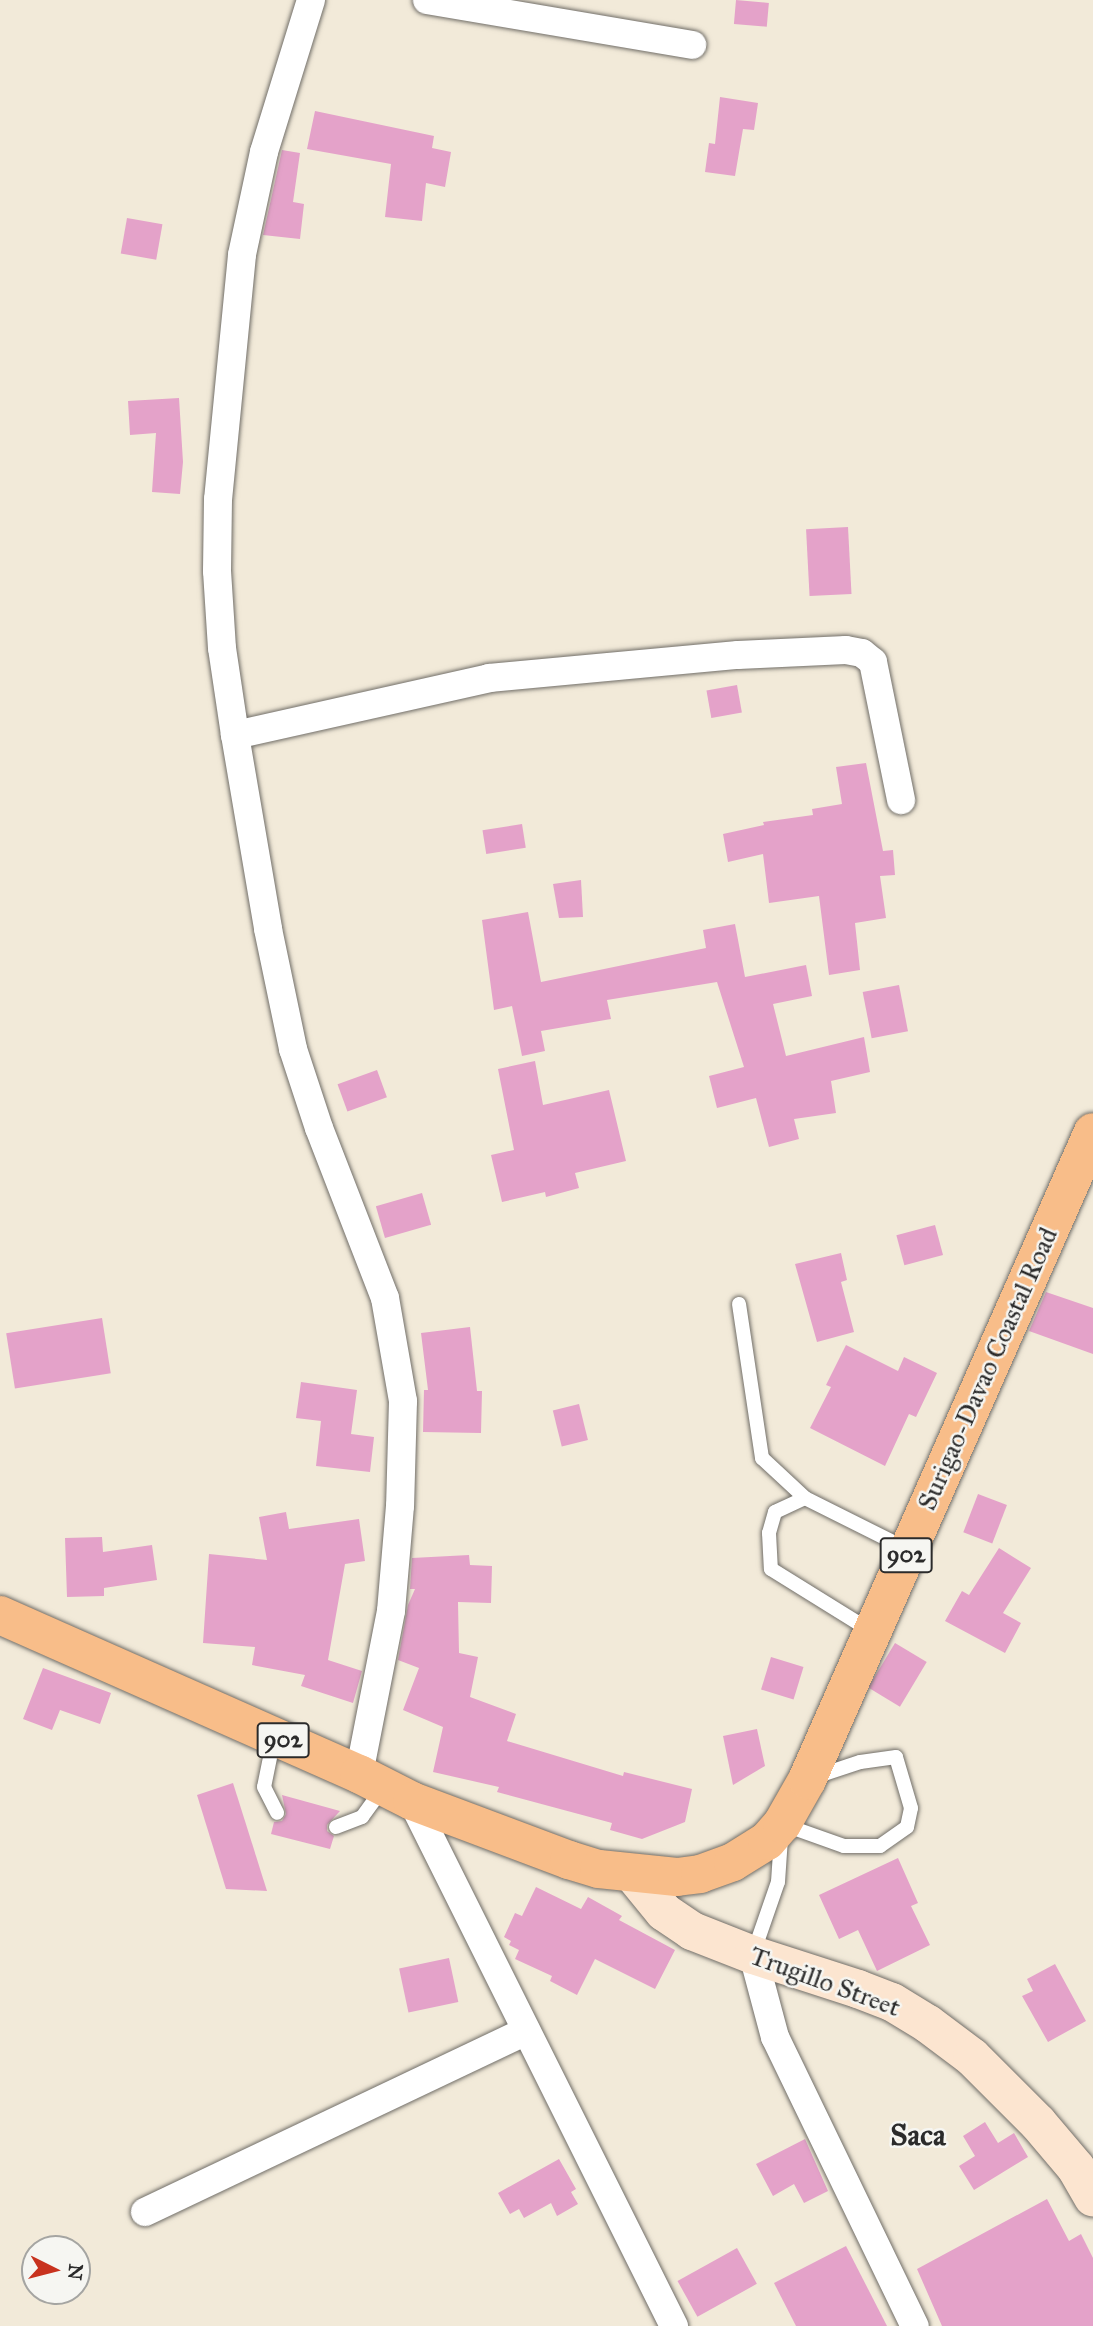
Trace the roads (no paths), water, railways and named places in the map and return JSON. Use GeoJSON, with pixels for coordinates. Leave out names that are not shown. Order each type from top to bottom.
{"type":"FeatureCollection","features":[{"type":"Feature","properties":{"kind":"highway","name":"Surigao-Davao Coastal Road"},"geometry":{"type":"LineString","coordinates":[[0,1615],[385,1787],[569,1860],[632,1873],[677,1877],[700,1874],[747,1854],[767,1841],[782,1824],[807,1780],[1093,1132]]}},
{"type":"Feature","properties":{"kind":"street"},"geometry":{"type":"LineString","coordinates":[[311,0],[264,152],[242,255],[218,499],[217,571],[222,648],[235,736],[268,929],[293,1049],[319,1128],[385,1298],[403,1401],[400,1506],[391,1611],[385,1787],[526,2031],[674,2326]]}},
{"type":"Feature","properties":{"kind":"street"},"geometry":{"type":"LineString","coordinates":[[427,0],[692,45]]}},
{"type":"Feature","properties":{"kind":"street"},"geometry":{"type":"LineString","coordinates":[[235,736],[489,678],[725,656],[846,650],[862,653],[873,662],[901,800]]}},
{"type":"Feature","properties":{"kind":"street","name":"Trugillo Street"},"geometry":{"type":"LineString","coordinates":[[632,1873],[664,1912],[718,1943],[892,2002],[928,2024],[972,2057],[1038,2123],[1076,2168],[1093,2198]]}},
{"type":"Feature","properties":{"kind":"street"},"geometry":{"type":"LineString","coordinates":[[753,1955],[775,2037],[915,2326]]}},
{"type":"Feature","properties":{"kind":"street"},"geometry":{"type":"LineString","coordinates":[[145,2212],[526,2031]]}},
{"type":"Feature","properties":{"kind":"lane"},"geometry":{"type":"LineString","coordinates":[[739,1304],[762,1458],[805,1497],[908,1549]]}},
{"type":"Feature","properties":{"kind":"lane"},"geometry":{"type":"LineString","coordinates":[[805,1497],[775,1512],[769,1533],[771,1569],[872,1632]]}},
{"type":"Feature","properties":{"kind":"lane"},"geometry":{"type":"LineString","coordinates":[[275,1737],[264,1787],[277,1813]]}},
{"type":"Feature","properties":{"kind":"lane"},"geometry":{"type":"LineString","coordinates":[[753,1955],[778,1882],[782,1824],[845,1846],[880,1846],[907,1827],[911,1808],[895,1758],[860,1762],[807,1780]]}},
{"type":"Feature","properties":{"kind":"lane"},"geometry":{"type":"LineString","coordinates":[[336,1827],[362,1818],[385,1787]]}},
{"type":"Feature","properties":{"kind":"district","name":"Saca"},"geometry":{"type":"Point","coordinates":[918,2135]}}]}
